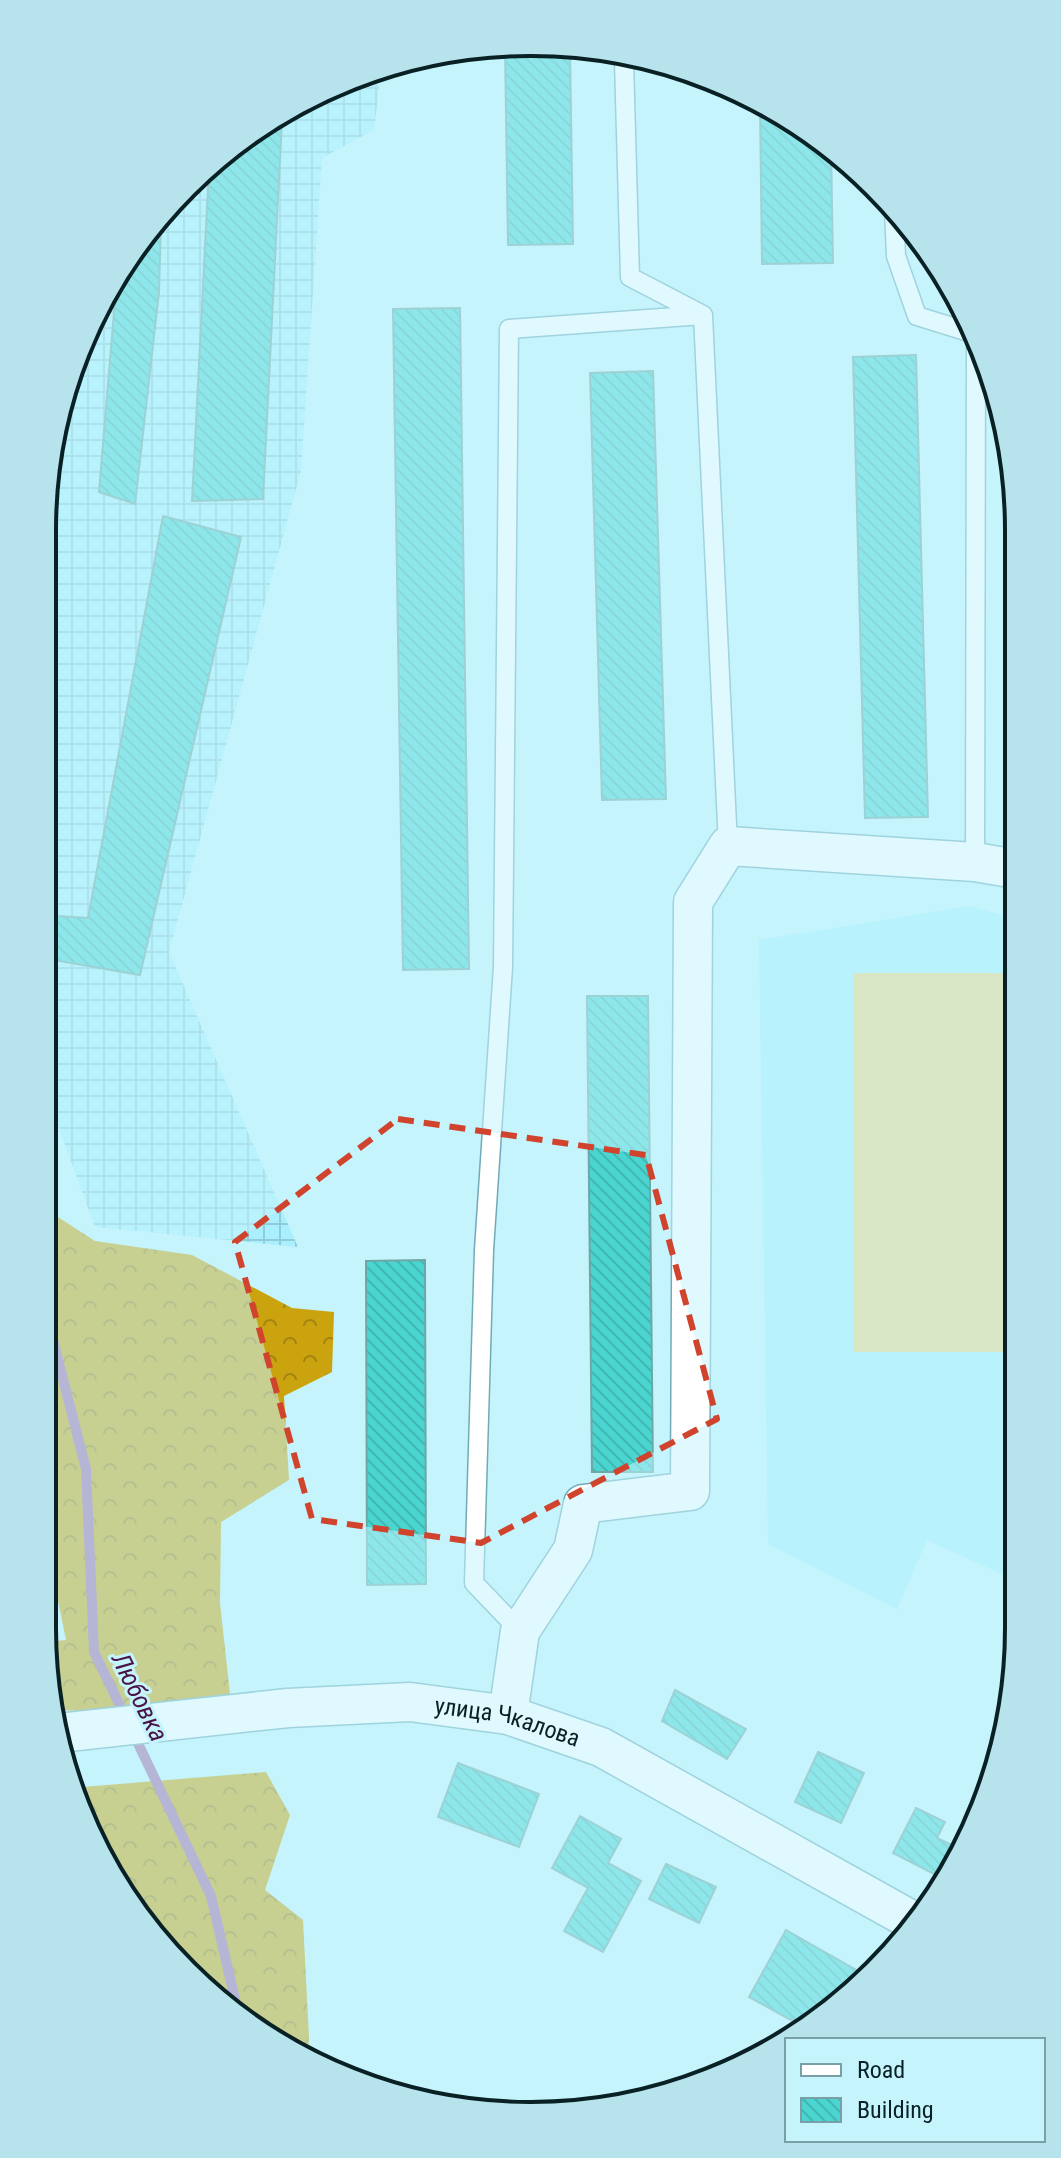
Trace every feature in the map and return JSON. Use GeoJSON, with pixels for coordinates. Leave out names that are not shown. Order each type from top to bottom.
{"type":"FeatureCollection","features":[{"type":"Feature","properties":{"kind":"street"},"geometry":{"type":"LineString","coordinates":[[508,1715],[520,1631],[573,1550],[583,1504],[690,1491],[693,902],[728,846],[975,862],[1005,867]]}},
{"type":"Feature","properties":{"kind":"street","name":"улица Чкалова"},"geometry":{"type":"LineString","coordinates":[[68,1732],[288,1708],[410,1702],[508,1715],[601,1747],[906,1917]]}},
{"type":"Feature","properties":{"kind":"lane"},"geometry":{"type":"LineString","coordinates":[[624,65],[630,277],[703,315]]}},
{"type":"Feature","properties":{"kind":"lane"},"geometry":{"type":"LineString","coordinates":[[895,227],[896,256],[917,316],[960,329]]}},
{"type":"Feature","properties":{"kind":"lane"},"geometry":{"type":"LineString","coordinates":[[703,315],[728,846]]}},
{"type":"Feature","properties":{"kind":"lane"},"geometry":{"type":"LineString","coordinates":[[520,1631],[474,1583],[484,1250],[503,967],[509,329],[703,315]]}},
{"type":"Feature","properties":{"kind":"lane"},"geometry":{"type":"LineString","coordinates":[[975,365],[975,862]]}},
{"type":"Feature","properties":{"kind":"highlighted area"},"geometry":{"type":"Polygon","coordinates":[[[398,1119],[646,1155],[717,1419],[481,1543],[312,1519],[235,1242],[398,1119]]]}},
{"type":"Feature","properties":{"kind":"shaded area"},"geometry":{"type":"Polygon","coordinates":[[[380,80],[374,130],[322,158],[301,471],[169,952],[298,1247],[95,1227],[56,1120],[56,530],[60,469],[72,408],[92,349],[120,293],[154,242],[195,195],[267,136],[321,105],[380,80]]]}},
{"type":"Feature","properties":{"kind":"shaded area"},"geometry":{"type":"Polygon","coordinates":[[[970,906],[1005,916],[1005,1576],[927,1540],[897,1609],[768,1544],[759,940],[970,906]]]}},
{"type":"Feature","properties":{"kind":"shaded area"},"geometry":{"type":"Polygon","coordinates":[[[854,973],[1005,973],[1005,1352],[854,1352],[854,973]]]}},
{"type":"Feature","properties":{"kind":"green space"},"geometry":{"type":"Polygon","coordinates":[[[56,1216],[95,1241],[192,1255],[292,1308],[334,1312],[332,1372],[284,1396],[289,1480],[221,1522],[220,1603],[230,1694],[142,1713],[63,1710],[56,1641],[66,1640],[56,1591],[56,1216]]]}},
{"type":"Feature","properties":{"kind":"green space"},"geometry":{"type":"Polygon","coordinates":[[[266,1772],[290,1815],[265,1890],[303,1920],[309,2046],[242,2004],[174,1940],[120,1865],[84,1787],[266,1772]]]}},
{"type":"Feature","properties":{"kind":"building"},"geometry":{"type":"Polygon","coordinates":[[[505,57],[570,58],[573,244],[508,245],[505,57]]]}},
{"type":"Feature","properties":{"kind":"building"},"geometry":{"type":"Polygon","coordinates":[[[760,116],[831,164],[833,263],[762,264],[760,116]]]}},
{"type":"Feature","properties":{"kind":"building"},"geometry":{"type":"Polygon","coordinates":[[[282,127],[263,499],[192,501],[208,183],[242,154],[282,127]]]}},
{"type":"Feature","properties":{"kind":"building"},"geometry":{"type":"Polygon","coordinates":[[[161,234],[159,292],[135,504],[99,492],[115,303],[161,234]]]}},
{"type":"Feature","properties":{"kind":"building"},"geometry":{"type":"Polygon","coordinates":[[[460,308],[469,969],[403,970],[393,309],[460,308]]]}},
{"type":"Feature","properties":{"kind":"building"},"geometry":{"type":"Polygon","coordinates":[[[916,355],[928,817],[865,818],[853,357],[916,355]]]}},
{"type":"Feature","properties":{"kind":"building"},"geometry":{"type":"Polygon","coordinates":[[[653,371],[666,799],[602,800],[590,373],[653,371]]]}},
{"type":"Feature","properties":{"kind":"building"},"geometry":{"type":"Polygon","coordinates":[[[163,516],[241,537],[140,975],[56,960],[56,916],[88,918],[163,516]]]}},
{"type":"Feature","properties":{"kind":"building"},"geometry":{"type":"Polygon","coordinates":[[[587,996],[648,996],[653,1472],[592,1472],[587,996]]]}},
{"type":"Feature","properties":{"kind":"building"},"geometry":{"type":"Polygon","coordinates":[[[425,1260],[426,1584],[367,1585],[366,1261],[425,1260]]]}},
{"type":"Feature","properties":{"kind":"building"},"geometry":{"type":"Polygon","coordinates":[[[675,1690],[746,1729],[727,1759],[662,1721],[675,1690]]]}},
{"type":"Feature","properties":{"kind":"building"},"geometry":{"type":"Polygon","coordinates":[[[818,1752],[864,1773],[841,1823],[795,1802],[818,1752]]]}},
{"type":"Feature","properties":{"kind":"building"},"geometry":{"type":"Polygon","coordinates":[[[458,1763],[539,1794],[519,1847],[438,1817],[458,1763]]]}},
{"type":"Feature","properties":{"kind":"building"},"geometry":{"type":"Polygon","coordinates":[[[916,1808],[945,1822],[937,1838],[952,1845],[935,1875],[893,1853],[916,1808]]]}},
{"type":"Feature","properties":{"kind":"building"},"geometry":{"type":"Polygon","coordinates":[[[580,1816],[621,1839],[608,1863],[641,1881],[603,1952],[564,1931],[588,1888],[552,1868],[580,1816]]]}},
{"type":"Feature","properties":{"kind":"building"},"geometry":{"type":"Polygon","coordinates":[[[666,1864],[716,1887],[699,1923],[649,1899],[666,1864]]]}},
{"type":"Feature","properties":{"kind":"building"},"geometry":{"type":"Polygon","coordinates":[[[786,1930],[858,1971],[794,2022],[749,1997],[786,1930]]]}},
{"type":"Feature","properties":{"kind":"waterway","name":"Любовка"},"geometry":{"type":"LineString","coordinates":[[56,1352],[86,1469],[94,1652],[126,1718]]}},
{"type":"Feature","properties":{"kind":"waterway","name":"Любовка"},"geometry":{"type":"LineString","coordinates":[[133,1733],[211,1896],[235,1998]]}}]}
